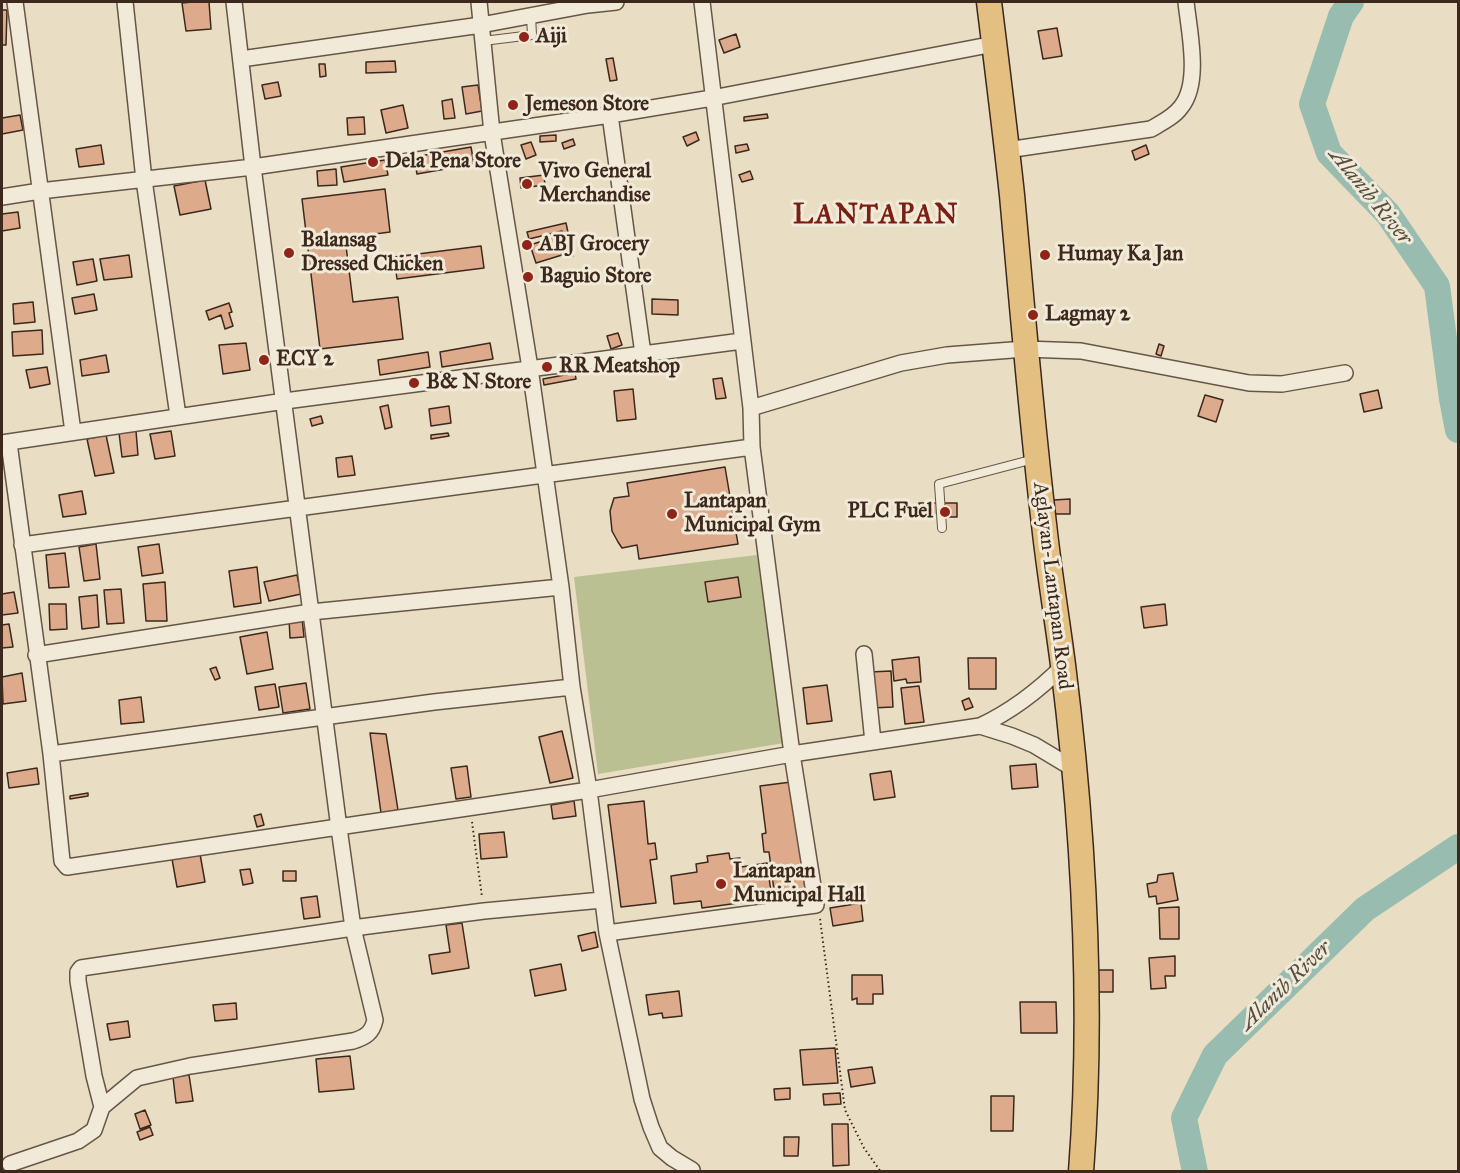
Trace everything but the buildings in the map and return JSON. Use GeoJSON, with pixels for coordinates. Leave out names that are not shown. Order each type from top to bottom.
{"type":"FeatureCollection","features":[{"type":"Feature","properties":{"kind":"main road","name":"Aglayan-Lantapan Road"},"geometry":{"type":"LineString","coordinates":[[989,2],[1007,150],[1037,458],[1074,769],[1086,923],[1088,1027],[1081,1172]]}},
{"type":"Feature","properties":{"kind":"street"},"geometry":{"type":"LineString","coordinates":[[15,2],[73,432]]}},
{"type":"Feature","properties":{"kind":"street"},"geometry":{"type":"LineString","coordinates":[[125,2],[144,180],[178,416]]}},
{"type":"Feature","properties":{"kind":"street"},"geometry":{"type":"LineString","coordinates":[[10,1164],[78,1141],[94,1130],[102,1107],[121,1089],[143,1076],[190,1066],[353,1041],[364,1037],[374,1027],[375,1020],[353,928],[339,828],[253,167],[234,2]]}},
{"type":"Feature","properties":{"kind":"street"},"geometry":{"type":"LineString","coordinates":[[479,2],[492,133],[531,368],[561,587],[572,687],[589,790],[607,933],[642,1099],[651,1127],[660,1148],[692,1170]]}},
{"type":"Feature","properties":{"kind":"street"},"geometry":{"type":"LineString","coordinates":[[242,59],[482,33],[531,16],[616,2]]}},
{"type":"Feature","properties":{"kind":"street"},"geometry":{"type":"LineString","coordinates":[[607,933],[816,905],[792,754],[752,447],[751,408],[702,2]]}},
{"type":"Feature","properties":{"kind":"street"},"geometry":{"type":"LineString","coordinates":[[1007,150],[1151,129],[1169,118],[1182,107],[1191,90],[1192,63],[1186,2]]}},
{"type":"Feature","properties":{"kind":"street"},"geometry":{"type":"LineString","coordinates":[[2,197],[253,167],[610,115],[712,98],[994,44]]}},
{"type":"Feature","properties":{"kind":"street"},"geometry":{"type":"LineString","coordinates":[[610,115],[643,354]]}},
{"type":"Feature","properties":{"kind":"street"},"geometry":{"type":"LineString","coordinates":[[742,341],[285,401],[5,443],[22,545],[51,754],[62,861],[67,867],[339,828],[589,790],[792,754],[980,726],[1002,716],[1028,698],[1063,666]]}},
{"type":"Feature","properties":{"kind":"street"},"geometry":{"type":"LineString","coordinates":[[751,408],[901,363],[947,355],[1025,349],[1081,351],[1249,383],[1282,384],[1345,373]]}},
{"type":"Feature","properties":{"kind":"street"},"geometry":{"type":"LineString","coordinates":[[22,545],[752,447]]}},
{"type":"Feature","properties":{"kind":"street"},"geometry":{"type":"LineString","coordinates":[[36,655],[311,612],[561,587]]}},
{"type":"Feature","properties":{"kind":"street"},"geometry":{"type":"LineString","coordinates":[[864,654],[873,742]]}},
{"type":"Feature","properties":{"kind":"street"},"geometry":{"type":"LineString","coordinates":[[51,754],[434,702],[572,687]]}},
{"type":"Feature","properties":{"kind":"street"},"geometry":{"type":"LineString","coordinates":[[980,726],[1034,745],[1074,769]]}},
{"type":"Feature","properties":{"kind":"street"},"geometry":{"type":"LineString","coordinates":[[102,1107],[94,1076],[78,981],[78,972],[81,968],[353,928],[484,911],[602,900]]}},
{"type":"Feature","properties":{"kind":"lane"},"geometry":{"type":"LineString","coordinates":[[942,528],[939,484],[1037,458]]}},
{"type":"Feature","properties":{"kind":"path"},"geometry":{"type":"LineString","coordinates":[[470,808],[484,911]]}},
{"type":"Feature","properties":{"kind":"path"},"geometry":{"type":"LineString","coordinates":[[816,905],[826,957],[845,1110],[864,1148],[881,1172]]}},
{"type":"Feature","properties":{"kind":"green space"},"geometry":{"type":"Polygon","coordinates":[[[757,555],[784,743],[598,774],[574,577],[757,555]]]}},
{"type":"Feature","properties":{"kind":"waterway","name":"Alanib River"},"geometry":{"type":"LineString","coordinates":[[1351,2],[1341,16],[1312,104],[1329,153],[1388,214],[1437,286],[1458,430]]}},
{"type":"Feature","properties":{"kind":"waterway","name":"Alanib River"},"geometry":{"type":"LineString","coordinates":[[1195,1172],[1184,1118],[1215,1055],[1365,909],[1458,847]]}},
{"type":"Feature","properties":{"kind":"place","name":"Aiji"},"geometry":{"type":"Point","coordinates":[524,37]}},
{"type":"Feature","properties":{"kind":"place","name":"Jemeson Store"},"geometry":{"type":"Point","coordinates":[513,105]}},
{"type":"Feature","properties":{"kind":"place","name":"Dela Pena Store"},"geometry":{"type":"Point","coordinates":[373,162]}},
{"type":"Feature","properties":{"kind":"place","name":"Vivo General Merchandise"},"geometry":{"type":"Point","coordinates":[527,184]}},
{"type":"Feature","properties":{"kind":"place","name":"ABJ Grocery"},"geometry":{"type":"Point","coordinates":[527,245]}},
{"type":"Feature","properties":{"kind":"place","name":"Balansag Dressed Chicken"},"geometry":{"type":"Point","coordinates":[289,253]}},
{"type":"Feature","properties":{"kind":"place","name":"Humay Ka Jan"},"geometry":{"type":"Point","coordinates":[1045,255]}},
{"type":"Feature","properties":{"kind":"place","name":"Baguio Store"},"geometry":{"type":"Point","coordinates":[528,277]}},
{"type":"Feature","properties":{"kind":"place","name":"Lagmay 2"},"geometry":{"type":"Point","coordinates":[1033,315]}},
{"type":"Feature","properties":{"kind":"place","name":"ECY 2"},"geometry":{"type":"Point","coordinates":[264,360]}},
{"type":"Feature","properties":{"kind":"place","name":"RR Meatshop"},"geometry":{"type":"Point","coordinates":[547,367]}},
{"type":"Feature","properties":{"kind":"place","name":"B& N Store"},"geometry":{"type":"Point","coordinates":[414,383]}},
{"type":"Feature","properties":{"kind":"place","name":"PLC Fuel"},"geometry":{"type":"Point","coordinates":[945,512]}},
{"type":"Feature","properties":{"kind":"place","name":"Lantapan Municipal Gym"},"geometry":{"type":"Point","coordinates":[672,514]}},
{"type":"Feature","properties":{"kind":"place","name":"Lantapan Municipal Hall"},"geometry":{"type":"Point","coordinates":[721,884]}},
{"type":"Feature","properties":{"kind":"district","name":"LANTAPAN"},"geometry":{"type":"Point","coordinates":[876,216]}}]}
